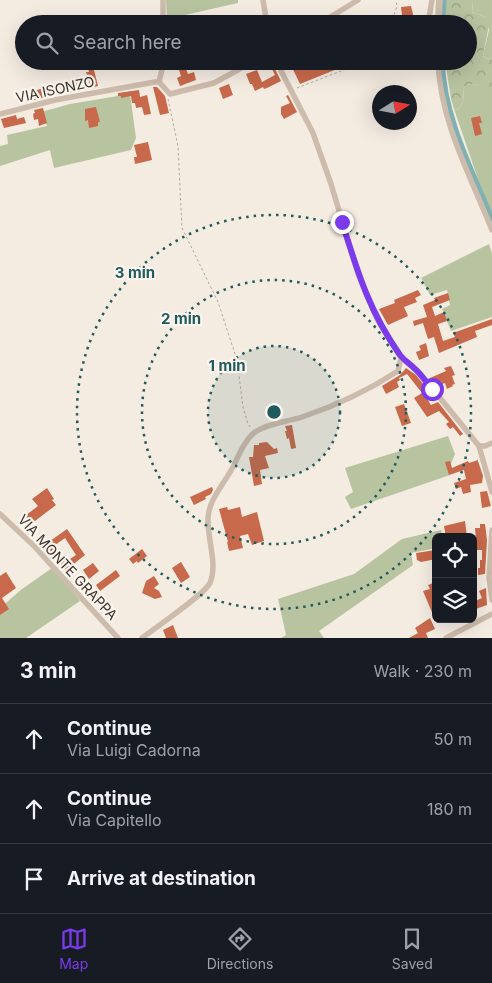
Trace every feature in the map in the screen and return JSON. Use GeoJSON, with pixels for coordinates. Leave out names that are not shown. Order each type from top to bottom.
{"type":"FeatureCollection","features":[{"type":"Feature","properties":{"kind":"street"},"geometry":{"type":"LineString","coordinates":[[163,0],[163,15]]}},
{"type":"Feature","properties":{"kind":"street"},"geometry":{"type":"LineString","coordinates":[[263,0],[266,15]]}},
{"type":"Feature","properties":{"kind":"street"},"geometry":{"type":"LineString","coordinates":[[334,15],[358,0]]}},
{"type":"Feature","properties":{"kind":"street"},"geometry":{"type":"LineString","coordinates":[[430,15],[432,0]]}},
{"type":"Feature","properties":{"kind":"street"},"geometry":{"type":"LineString","coordinates":[[439,15],[440,0]]}},
{"type":"Feature","properties":{"kind":"street"},"geometry":{"type":"LineString","coordinates":[[162,70],[159,82],[170,94],[214,83],[238,70]]}},
{"type":"Feature","properties":{"kind":"street"},"geometry":{"type":"LineString","coordinates":[[280,70],[313,133],[369,303],[384,331],[402,358],[418,372],[479,446],[492,492]]}},
{"type":"Feature","properties":{"kind":"street"},"geometry":{"type":"LineString","coordinates":[[439,70],[440,91],[446,115],[492,230]]}},
{"type":"Feature","properties":{"kind":"street","name":"VIA ISONZO"},"geometry":{"type":"LineString","coordinates":[[0,114],[55,100],[159,82]]}},
{"type":"Feature","properties":{"kind":"street"},"geometry":{"type":"LineString","coordinates":[[142,638],[198,596],[209,584],[212,571],[208,520],[209,509],[244,444],[255,432],[302,417],[368,388],[398,371],[402,358]]}},
{"type":"Feature","properties":{"kind":"street"},"geometry":{"type":"LineString","coordinates":[[479,446],[492,443]]}},
{"type":"Feature","properties":{"kind":"street","name":"VIA MONTE GRAPPA"},"geometry":{"type":"LineString","coordinates":[[0,514],[33,545],[118,638]]}},
{"type":"Feature","properties":{"kind":"street"},"geometry":{"type":"LineString","coordinates":[[492,530],[489,578],[492,600]]}},
{"type":"Feature","properties":{"kind":"street"},"geometry":{"type":"LineString","coordinates":[[446,638],[492,614]]}},
{"type":"Feature","properties":{"kind":"path"},"geometry":{"type":"LineString","coordinates":[[394,15],[397,6],[396,0]]}},
{"type":"Feature","properties":{"kind":"path"},"geometry":{"type":"LineString","coordinates":[[289,88],[298,88],[344,70]]}},
{"type":"Feature","properties":{"kind":"path"},"geometry":{"type":"LineString","coordinates":[[166,91],[178,146],[182,228],[218,302],[237,360],[243,407],[248,424],[255,432]]}},
{"type":"Feature","properties":{"kind":"green space"},"geometry":{"type":"Polygon","coordinates":[[[166,0],[238,0],[238,3],[185,15],[167,15],[166,0]]]}},
{"type":"Feature","properties":{"kind":"green space"},"geometry":{"type":"Polygon","coordinates":[[[436,0],[473,0],[472,12],[485,17],[489,25],[483,56],[487,59],[492,58],[492,93],[485,93],[476,84],[467,85],[464,88],[463,102],[458,110],[454,109],[451,99],[446,70],[477,70],[477,15],[435,15],[436,0]]]}},
{"type":"Feature","properties":{"kind":"green space"},"geometry":{"type":"Polygon","coordinates":[[[473,0],[492,0],[492,58],[487,59],[483,56],[489,30],[485,17],[472,12],[473,0]]]}},
{"type":"Feature","properties":{"kind":"green space"},"geometry":{"type":"Polygon","coordinates":[[[476,84],[492,93],[492,214],[454,109],[458,110],[463,102],[464,88],[467,85],[476,84]]]}},
{"type":"Feature","properties":{"kind":"green space"},"geometry":{"type":"Polygon","coordinates":[[[130,94],[136,138],[131,150],[54,168],[50,150],[0,166],[0,146],[8,144],[7,135],[47,126],[41,112],[70,104],[130,94]]]}},
{"type":"Feature","properties":{"kind":"green space"},"geometry":{"type":"Polygon","coordinates":[[[489,244],[492,253],[492,317],[451,331],[442,309],[450,305],[447,290],[430,295],[421,278],[489,244]]]}},
{"type":"Feature","properties":{"kind":"green space"},"geometry":{"type":"Polygon","coordinates":[[[448,436],[455,454],[450,466],[450,475],[351,509],[345,497],[353,492],[345,468],[448,436]]]}},
{"type":"Feature","properties":{"kind":"green space"},"geometry":{"type":"Polygon","coordinates":[[[441,530],[441,533],[432,533],[432,549],[411,553],[413,565],[319,631],[324,638],[281,638],[286,635],[278,599],[354,574],[402,539],[441,530]]]}},
{"type":"Feature","properties":{"kind":"green space"},"geometry":{"type":"Polygon","coordinates":[[[55,566],[80,601],[26,638],[0,638],[0,608],[22,589],[55,566]]]}},
{"type":"Feature","properties":{"kind":"building"},"geometry":{"type":"Polygon","coordinates":[[[411,6],[413,15],[402,15],[401,7],[411,6]]]}},
{"type":"Feature","properties":{"kind":"building"},"geometry":{"type":"Polygon","coordinates":[[[88,70],[94,70],[98,86],[91,88],[86,72],[89,72],[88,70]]]}},
{"type":"Feature","properties":{"kind":"building"},"geometry":{"type":"Polygon","coordinates":[[[179,70],[186,70],[188,74],[194,72],[196,80],[180,86],[177,78],[181,76],[179,70]]]}},
{"type":"Feature","properties":{"kind":"building"},"geometry":{"type":"Polygon","coordinates":[[[257,70],[262,82],[275,75],[272,70],[276,70],[281,81],[267,88],[264,89],[263,87],[255,91],[246,74],[257,70]]]}},
{"type":"Feature","properties":{"kind":"building"},"geometry":{"type":"Polygon","coordinates":[[[293,70],[335,70],[300,84],[293,70]]]}},
{"type":"Feature","properties":{"kind":"building"},"geometry":{"type":"Polygon","coordinates":[[[79,80],[81,89],[62,94],[60,83],[79,80]]]}},
{"type":"Feature","properties":{"kind":"building"},"geometry":{"type":"Polygon","coordinates":[[[229,84],[233,95],[223,99],[219,88],[229,84]]]}},
{"type":"Feature","properties":{"kind":"building"},"geometry":{"type":"Polygon","coordinates":[[[153,87],[157,87],[165,96],[169,113],[160,115],[153,87]]]}},
{"type":"Feature","properties":{"kind":"building"},"geometry":{"type":"Polygon","coordinates":[[[45,88],[47,97],[26,102],[24,93],[45,88]]]}},
{"type":"Feature","properties":{"kind":"building"},"geometry":{"type":"Polygon","coordinates":[[[139,90],[140,97],[147,95],[151,114],[144,115],[142,107],[136,108],[135,103],[132,103],[131,96],[121,98],[121,96],[118,96],[118,93],[139,90]]]}},
{"type":"Feature","properties":{"kind":"building"},"geometry":{"type":"Polygon","coordinates":[[[288,95],[297,112],[284,119],[281,114],[281,107],[290,103],[286,96],[288,95]]]}},
{"type":"Feature","properties":{"kind":"building"},"geometry":{"type":"Polygon","coordinates":[[[96,107],[100,122],[98,122],[98,126],[89,128],[88,120],[85,121],[85,109],[96,107]]]}},
{"type":"Feature","properties":{"kind":"building"},"geometry":{"type":"Polygon","coordinates":[[[43,108],[47,123],[39,126],[38,119],[34,120],[33,114],[35,113],[34,110],[43,108]]]}},
{"type":"Feature","properties":{"kind":"building"},"geometry":{"type":"Polygon","coordinates":[[[16,115],[17,119],[24,117],[26,123],[4,128],[1,119],[16,115]]]}},
{"type":"Feature","properties":{"kind":"building"},"geometry":{"type":"Polygon","coordinates":[[[480,116],[482,123],[479,123],[482,134],[475,136],[471,118],[480,116]]]}},
{"type":"Feature","properties":{"kind":"building"},"geometry":{"type":"Polygon","coordinates":[[[148,142],[152,160],[135,164],[134,157],[137,157],[134,145],[148,142]]]}},
{"type":"Feature","properties":{"kind":"building"},"geometry":{"type":"Polygon","coordinates":[[[418,290],[421,295],[415,298],[417,302],[404,307],[408,316],[388,325],[379,309],[395,303],[394,300],[418,290]]]}},
{"type":"Feature","properties":{"kind":"building"},"geometry":{"type":"Polygon","coordinates":[[[448,293],[450,300],[432,307],[435,316],[444,312],[447,321],[438,324],[443,341],[455,337],[453,333],[492,319],[492,325],[475,331],[477,337],[439,353],[434,337],[428,339],[423,323],[414,326],[413,321],[427,317],[423,305],[435,300],[434,298],[448,293]]]}},
{"type":"Feature","properties":{"kind":"building"},"geometry":{"type":"Polygon","coordinates":[[[426,343],[429,356],[419,360],[416,352],[421,350],[419,346],[426,343]]]}},
{"type":"Feature","properties":{"kind":"building"},"geometry":{"type":"Polygon","coordinates":[[[451,366],[455,375],[452,376],[455,384],[453,386],[447,389],[445,383],[442,384],[441,381],[435,384],[430,378],[446,371],[444,368],[451,366]]]}},
{"type":"Feature","properties":{"kind":"building"},"geometry":{"type":"Polygon","coordinates":[[[406,368],[416,375],[431,394],[426,397],[431,405],[438,402],[463,434],[460,436],[453,427],[450,429],[446,424],[449,422],[439,411],[427,417],[414,398],[422,393],[407,374],[399,378],[400,380],[397,382],[399,387],[386,394],[382,386],[400,375],[406,368]]]}},
{"type":"Feature","properties":{"kind":"building"},"geometry":{"type":"Polygon","coordinates":[[[404,404],[411,423],[402,426],[395,407],[404,404]]]}},
{"type":"Feature","properties":{"kind":"building"},"geometry":{"type":"Polygon","coordinates":[[[292,425],[296,448],[291,449],[285,426],[292,425]]]}},
{"type":"Feature","properties":{"kind":"building"},"geometry":{"type":"Polygon","coordinates":[[[267,442],[274,449],[277,448],[278,453],[265,456],[269,468],[260,470],[262,484],[254,486],[249,457],[253,457],[254,445],[267,442]]]}},
{"type":"Feature","properties":{"kind":"building"},"geometry":{"type":"Polygon","coordinates":[[[478,460],[483,476],[482,483],[470,485],[471,492],[463,494],[461,487],[456,489],[454,483],[466,479],[464,470],[449,475],[445,462],[450,461],[452,468],[468,461],[469,463],[478,460]]]}},
{"type":"Feature","properties":{"kind":"building"},"geometry":{"type":"Polygon","coordinates":[[[212,487],[211,494],[205,497],[206,499],[194,505],[190,497],[212,487]]]}},
{"type":"Feature","properties":{"kind":"building"},"geometry":{"type":"Polygon","coordinates":[[[47,488],[56,505],[31,524],[25,516],[38,506],[32,499],[47,488]]]}},
{"type":"Feature","properties":{"kind":"building"},"geometry":{"type":"Polygon","coordinates":[[[487,491],[491,506],[482,508],[480,492],[487,491]]]}},
{"type":"Feature","properties":{"kind":"building"},"geometry":{"type":"Polygon","coordinates":[[[227,507],[228,510],[240,507],[242,517],[257,512],[264,541],[252,545],[248,534],[240,536],[243,548],[229,551],[219,509],[227,507]]]}},
{"type":"Feature","properties":{"kind":"building"},"geometry":{"type":"Polygon","coordinates":[[[465,521],[466,533],[445,533],[444,526],[465,521]]]}},
{"type":"Feature","properties":{"kind":"building"},"geometry":{"type":"Polygon","coordinates":[[[480,524],[485,524],[487,540],[485,574],[478,575],[480,560],[482,560],[482,550],[477,550],[477,533],[475,528],[480,528],[480,524]]]}},
{"type":"Feature","properties":{"kind":"building"},"geometry":{"type":"Polygon","coordinates":[[[67,529],[85,555],[71,566],[72,568],[67,572],[59,562],[65,558],[67,561],[76,555],[65,538],[55,545],[58,549],[52,553],[46,544],[67,529]]]}},
{"type":"Feature","properties":{"kind":"building"},"geometry":{"type":"Polygon","coordinates":[[[142,549],[147,556],[138,563],[137,561],[133,564],[129,559],[142,549]]]}},
{"type":"Feature","properties":{"kind":"building"},"geometry":{"type":"Polygon","coordinates":[[[432,551],[432,560],[421,562],[417,560],[416,553],[432,551]]]}},
{"type":"Feature","properties":{"kind":"building"},"geometry":{"type":"Polygon","coordinates":[[[181,562],[190,577],[181,583],[172,568],[181,562]]]}},
{"type":"Feature","properties":{"kind":"building"},"geometry":{"type":"Polygon","coordinates":[[[93,563],[99,571],[89,579],[83,570],[93,563]]]}},
{"type":"Feature","properties":{"kind":"building"},"geometry":{"type":"Polygon","coordinates":[[[116,570],[120,576],[100,591],[96,585],[116,570]]]}},
{"type":"Feature","properties":{"kind":"building"},"geometry":{"type":"Polygon","coordinates":[[[6,572],[16,588],[2,598],[9,609],[0,615],[0,576],[6,572]]]}},
{"type":"Feature","properties":{"kind":"building"},"geometry":{"type":"Polygon","coordinates":[[[154,576],[159,584],[154,588],[159,591],[162,597],[155,599],[142,593],[146,581],[154,576]]]}},
{"type":"Feature","properties":{"kind":"building"},"geometry":{"type":"Polygon","coordinates":[[[432,584],[432,612],[423,591],[430,589],[428,585],[432,584]]]}},
{"type":"Feature","properties":{"kind":"building"},"geometry":{"type":"Polygon","coordinates":[[[486,588],[487,605],[477,609],[477,600],[482,598],[479,591],[486,588]]]}},
{"type":"Feature","properties":{"kind":"building"},"geometry":{"type":"Polygon","coordinates":[[[430,618],[435,629],[426,633],[428,638],[409,638],[418,633],[415,628],[430,618]]]}},
{"type":"Feature","properties":{"kind":"building"},"geometry":{"type":"Polygon","coordinates":[[[173,625],[178,638],[166,638],[163,630],[173,625]]]}},
{"type":"Feature","properties":{"kind":"waterway"},"geometry":{"type":"LineString","coordinates":[[443,15],[444,0]]}},
{"type":"Feature","properties":{"kind":"waterway"},"geometry":{"type":"LineString","coordinates":[[443,70],[453,122],[467,161],[492,219]]}},
{"type":"Feature","properties":{"kind":"route"},"geometry":{"type":"LineString","coordinates":[[342,222],[358,274],[377,320],[402,358],[418,372],[432,389]]}}]}
